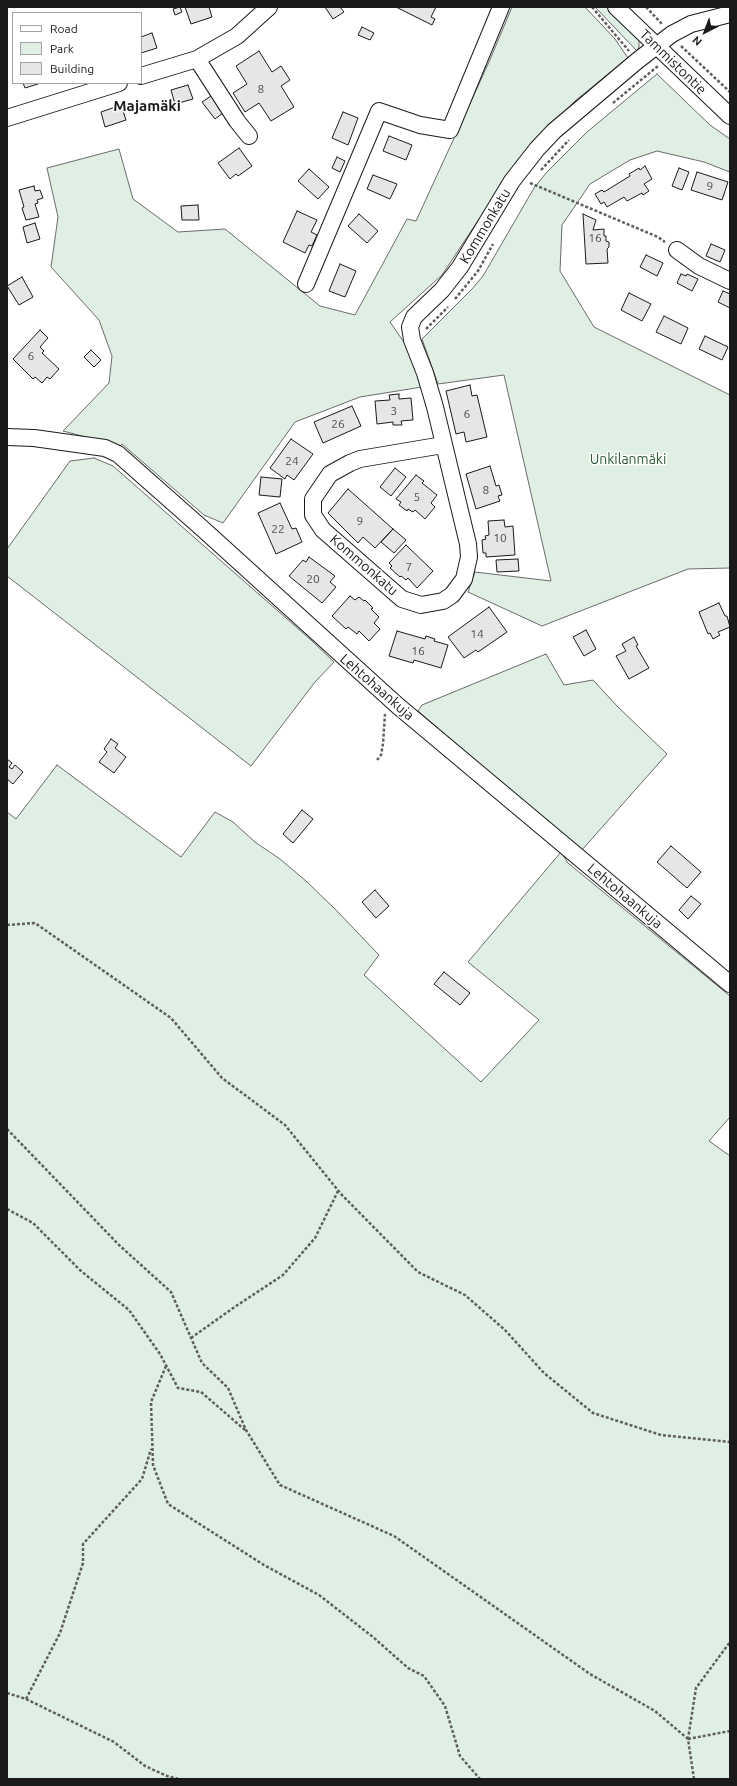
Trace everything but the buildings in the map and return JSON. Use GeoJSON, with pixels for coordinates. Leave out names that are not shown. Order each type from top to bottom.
{"type":"FeatureCollection","features":[{"type":"Feature","properties":{"kind":"street"},"geometry":{"type":"LineString","coordinates":[[142,76],[197,59],[237,36],[269,7]]}},
{"type":"Feature","properties":{"kind":"street"},"geometry":{"type":"LineString","coordinates":[[306,284],[379,111],[420,125],[450,130],[501,7]]}},
{"type":"Feature","properties":{"kind":"street","name":"Tammistontie"},"geometry":{"type":"LineString","coordinates":[[616,7],[730,116]]}},
{"type":"Feature","properties":{"kind":"street","name":"Kommonkatu"},"geometry":{"type":"LineString","coordinates":[[443,446],[360,459],[350,463],[330,474],[313,499],[313,515],[323,530],[402,598],[421,605],[437,603],[452,595],[464,579],[469,557],[468,544],[443,446],[435,407],[427,379],[412,340],[410,327],[414,317],[442,290],[460,267],[512,181],[554,131],[637,61],[662,52],[672,34],[691,24],[730,14]]}},
{"type":"Feature","properties":{"kind":"street"},"geometry":{"type":"LineString","coordinates":[[197,59],[237,121],[249,136]]}},
{"type":"Feature","properties":{"kind":"street"},"geometry":{"type":"LineString","coordinates":[[7,118],[116,84]]}},
{"type":"Feature","properties":{"kind":"street"},"geometry":{"type":"LineString","coordinates":[[677,250],[699,266],[730,281]]}},
{"type":"Feature","properties":{"kind":"street","name":"Lehtohaankuja"},"geometry":{"type":"LineString","coordinates":[[7,437],[34,438],[105,448],[118,454],[388,697],[730,984]]}},
{"type":"Feature","properties":{"kind":"path"},"geometry":{"type":"LineString","coordinates":[[592,7],[637,61],[649,73]]}},
{"type":"Feature","properties":{"kind":"path"},"geometry":{"type":"LineString","coordinates":[[646,7],[672,34]]}},
{"type":"Feature","properties":{"kind":"path"},"geometry":{"type":"LineString","coordinates":[[608,107],[649,73],[662,52],[681,45],[730,92]]}},
{"type":"Feature","properties":{"kind":"path"},"geometry":{"type":"LineString","coordinates":[[538,173],[570,138]]}},
{"type":"Feature","properties":{"kind":"path"},"geometry":{"type":"LineString","coordinates":[[526,189],[534,178]]}},
{"type":"Feature","properties":{"kind":"path"},"geometry":{"type":"LineString","coordinates":[[530,183],[658,237],[677,250]]}},
{"type":"Feature","properties":{"kind":"path"},"geometry":{"type":"LineString","coordinates":[[454,301],[478,271],[496,239]]}},
{"type":"Feature","properties":{"kind":"path"},"geometry":{"type":"LineString","coordinates":[[412,340],[434,322],[450,305]]}},
{"type":"Feature","properties":{"kind":"path"},"geometry":{"type":"LineString","coordinates":[[377,760],[381,755],[383,744],[385,704],[388,697]]}},
{"type":"Feature","properties":{"kind":"path"},"geometry":{"type":"LineString","coordinates":[[7,925],[35,923],[171,1018],[222,1078],[285,1125],[338,1191],[418,1272],[465,1296],[505,1330],[544,1373],[594,1413],[661,1435],[730,1442]]}},
{"type":"Feature","properties":{"kind":"path"},"geometry":{"type":"LineString","coordinates":[[7,1129],[119,1245],[171,1292],[202,1363],[228,1388],[246,1430],[280,1485],[394,1536],[590,1674],[655,1711],[688,1739]]}},
{"type":"Feature","properties":{"kind":"path"},"geometry":{"type":"LineString","coordinates":[[191,1338],[236,1306],[284,1275],[315,1238],[338,1191]]}},
{"type":"Feature","properties":{"kind":"path"},"geometry":{"type":"LineString","coordinates":[[7,1209],[33,1223],[81,1272],[129,1310],[160,1354],[178,1388],[201,1392],[246,1430]]}},
{"type":"Feature","properties":{"kind":"path"},"geometry":{"type":"LineString","coordinates":[[166,1366],[151,1402],[152,1465],[168,1504],[264,1565],[319,1595],[373,1637],[408,1668],[424,1676],[446,1706],[460,1756],[480,1779]]}},
{"type":"Feature","properties":{"kind":"path"},"geometry":{"type":"LineString","coordinates":[[26,1699],[60,1633],[83,1564],[83,1544],[142,1479],[152,1446]]}},
{"type":"Feature","properties":{"kind":"path"},"geometry":{"type":"LineString","coordinates":[[694,1779],[688,1739],[696,1688],[730,1642]]}},
{"type":"Feature","properties":{"kind":"path"},"geometry":{"type":"LineString","coordinates":[[7,1693],[26,1699],[114,1742],[145,1766],[167,1776],[179,1779]]}},
{"type":"Feature","properties":{"kind":"path"},"geometry":{"type":"LineString","coordinates":[[688,1739],[730,1731]]}},
{"type":"Feature","properties":{"kind":"green space"},"geometry":{"type":"Polygon","coordinates":[[[512,7],[585,7],[615,39],[628,58],[575,101],[531,145],[501,186],[442,275],[390,322],[408,348],[422,387],[360,397],[295,422],[223,523],[204,515],[122,444],[118,448],[105,442],[63,431],[109,383],[112,356],[99,320],[51,267],[58,217],[47,168],[119,149],[133,199],[178,232],[225,229],[320,306],[355,315],[407,219],[416,221],[489,62],[512,7]]]}},
{"type":"Feature","properties":{"kind":"green space"},"geometry":{"type":"Polygon","coordinates":[[[595,7],[606,7],[639,39],[639,47],[637,51],[595,7]]]}},
{"type":"Feature","properties":{"kind":"green space","name":"Unkilanmäki"},"geometry":{"type":"Polygon","coordinates":[[[657,74],[710,125],[730,139],[730,172],[704,162],[657,151],[630,160],[590,184],[562,225],[560,271],[594,327],[730,395],[730,568],[688,569],[542,626],[468,592],[475,572],[551,581],[504,375],[438,384],[422,339],[483,276],[534,188],[546,173],[587,132],[657,74]]]}},
{"type":"Feature","properties":{"kind":"green space"},"geometry":{"type":"Polygon","coordinates":[[[94,458],[113,466],[334,662],[315,682],[251,766],[7,576],[7,549],[70,461],[94,458]]]}},
{"type":"Feature","properties":{"kind":"green space"},"geometry":{"type":"Polygon","coordinates":[[[546,654],[564,685],[593,680],[617,706],[667,754],[581,851],[418,711],[422,705],[546,654]]]}},
{"type":"Feature","properties":{"kind":"green space"},"geometry":{"type":"Polygon","coordinates":[[[57,765],[181,857],[215,812],[233,822],[255,842],[280,859],[306,881],[379,955],[364,975],[481,1082],[539,1020],[468,962],[561,852],[568,863],[730,996],[730,1117],[709,1141],[730,1156],[730,1779],[7,1779],[7,812],[16,819],[57,765]]]}},
{"type":"Feature","properties":{"kind":"district","name":"Majamäki"},"geometry":{"type":"Point","coordinates":[147,106]}}]}
